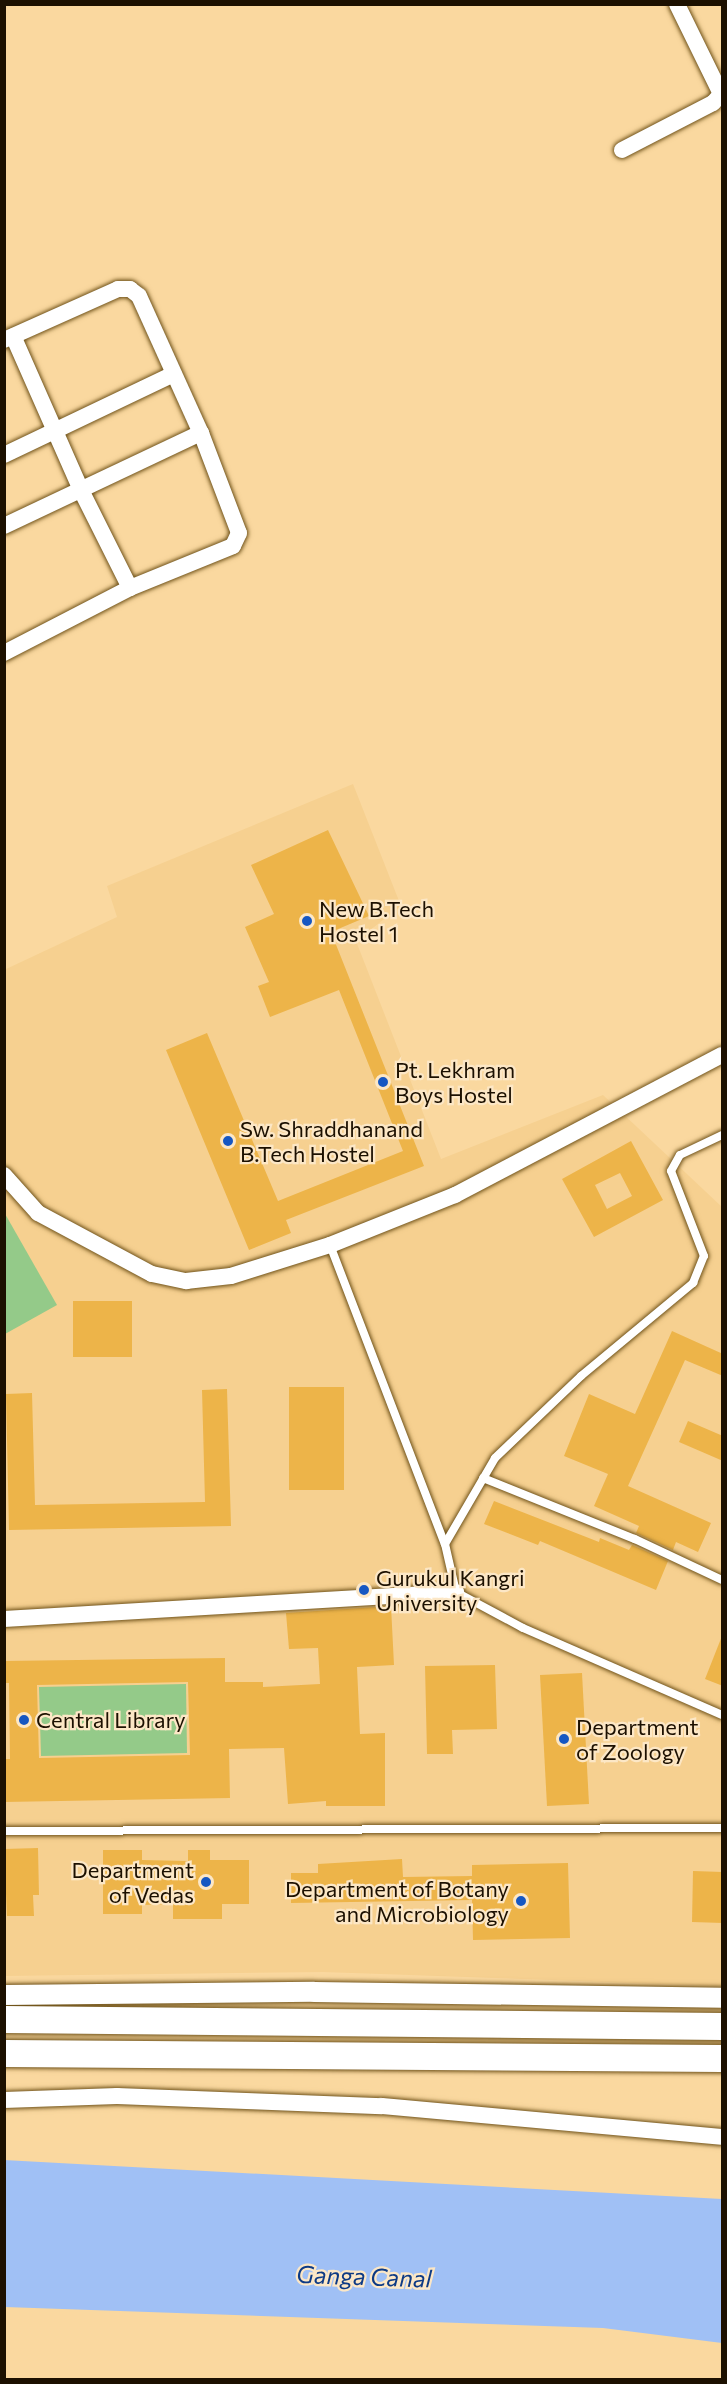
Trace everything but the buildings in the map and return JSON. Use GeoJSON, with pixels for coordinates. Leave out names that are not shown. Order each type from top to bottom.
{"type":"FeatureCollection","features":[{"type":"Feature","properties":{"kind":"highway"},"geometry":{"type":"LineString","coordinates":[[4,2019],[723,2026]]}},
{"type":"Feature","properties":{"kind":"highway"},"geometry":{"type":"LineString","coordinates":[[4,2053],[723,2058]]}},
{"type":"Feature","properties":{"kind":"street"},"geometry":{"type":"LineString","coordinates":[[622,150],[713,103],[721,94],[677,4]]}},
{"type":"Feature","properties":{"kind":"street"},"geometry":{"type":"LineString","coordinates":[[4,653],[130,588],[233,546],[238,540],[237,521],[139,296],[130,289],[118,289],[9,338],[130,588]]}},
{"type":"Feature","properties":{"kind":"street"},"geometry":{"type":"LineString","coordinates":[[4,454],[174,374]]}},
{"type":"Feature","properties":{"kind":"street"},"geometry":{"type":"LineString","coordinates":[[4,526],[201,434]]}},
{"type":"Feature","properties":{"kind":"street"},"geometry":{"type":"LineString","coordinates":[[4,1175],[38,1213],[152,1274],[186,1281],[231,1276],[330,1245],[455,1195],[723,1055]]}},
{"type":"Feature","properties":{"kind":"street"},"geometry":{"type":"LineString","coordinates":[[4,1619],[456,1592]]}},
{"type":"Feature","properties":{"kind":"street"},"geometry":{"type":"LineString","coordinates":[[4,1995],[315,1992],[723,1998]]}},
{"type":"Feature","properties":{"kind":"street"},"geometry":{"type":"LineString","coordinates":[[4,2100],[117,2096],[382,2106],[723,2137]]}},
{"type":"Feature","properties":{"kind":"lane"},"geometry":{"type":"LineString","coordinates":[[445,1544],[495,1458],[529,1423],[693,1283],[704,1256],[671,1171],[680,1155],[723,1135]]}},
{"type":"Feature","properties":{"kind":"lane"},"geometry":{"type":"LineString","coordinates":[[330,1245],[445,1544],[456,1592],[523,1628],[723,1715]]}},
{"type":"Feature","properties":{"kind":"lane"},"geometry":{"type":"LineString","coordinates":[[483,1478],[635,1539],[723,1581]]}},
{"type":"Feature","properties":{"kind":"lane"},"geometry":{"type":"LineString","coordinates":[[4,1831],[723,1828]]}},
{"type":"Feature","properties":{"kind":"shaded area","name":"Gurukul Kangri University"},"geometry":{"type":"Polygon","coordinates":[[[353,784],[401,906],[356,941],[441,1159],[603,1095],[722,1207],[722,1986],[323,1972],[5,1976],[4,970],[117,917],[107,886],[353,784]]]}},
{"type":"Feature","properties":{"kind":"green space"},"geometry":{"type":"Polygon","coordinates":[[[4,1212],[57,1305],[5,1334],[4,1334],[4,1212]]]}},
{"type":"Feature","properties":{"kind":"green space"},"geometry":{"type":"Polygon","coordinates":[[[186,1684],[187,1753],[41,1756],[39,1687],[186,1684]]]}},
{"type":"Feature","properties":{"kind":"water","name":"Ganga Canal"},"geometry":{"type":"Polygon","coordinates":[[[4,2160],[722,2199],[722,2343],[603,2328],[5,2307],[4,2160]]]}},
{"type":"Feature","properties":{"kind":"place","name":"New B.Tech Hostel 1"},"geometry":{"type":"Point","coordinates":[307,921]}},
{"type":"Feature","properties":{"kind":"place","name":"Pt. Lekhram Boys Hostel"},"geometry":{"type":"Point","coordinates":[383,1082]}},
{"type":"Feature","properties":{"kind":"place","name":"Sw. Shraddhanand B.Tech Hostel"},"geometry":{"type":"Point","coordinates":[228,1141]}},
{"type":"Feature","properties":{"kind":"place","name":"Gurukul Kangri University"},"geometry":{"type":"Point","coordinates":[364,1590]}},
{"type":"Feature","properties":{"kind":"place","name":"Central Library"},"geometry":{"type":"Point","coordinates":[24,1720]}},
{"type":"Feature","properties":{"kind":"place","name":"Department of Zoology"},"geometry":{"type":"Point","coordinates":[564,1739]}},
{"type":"Feature","properties":{"kind":"place","name":"Department of Vedas"},"geometry":{"type":"Point","coordinates":[206,1882]}},
{"type":"Feature","properties":{"kind":"place","name":"Department of Botany and Microbiology"},"geometry":{"type":"Point","coordinates":[521,1901]}}]}
